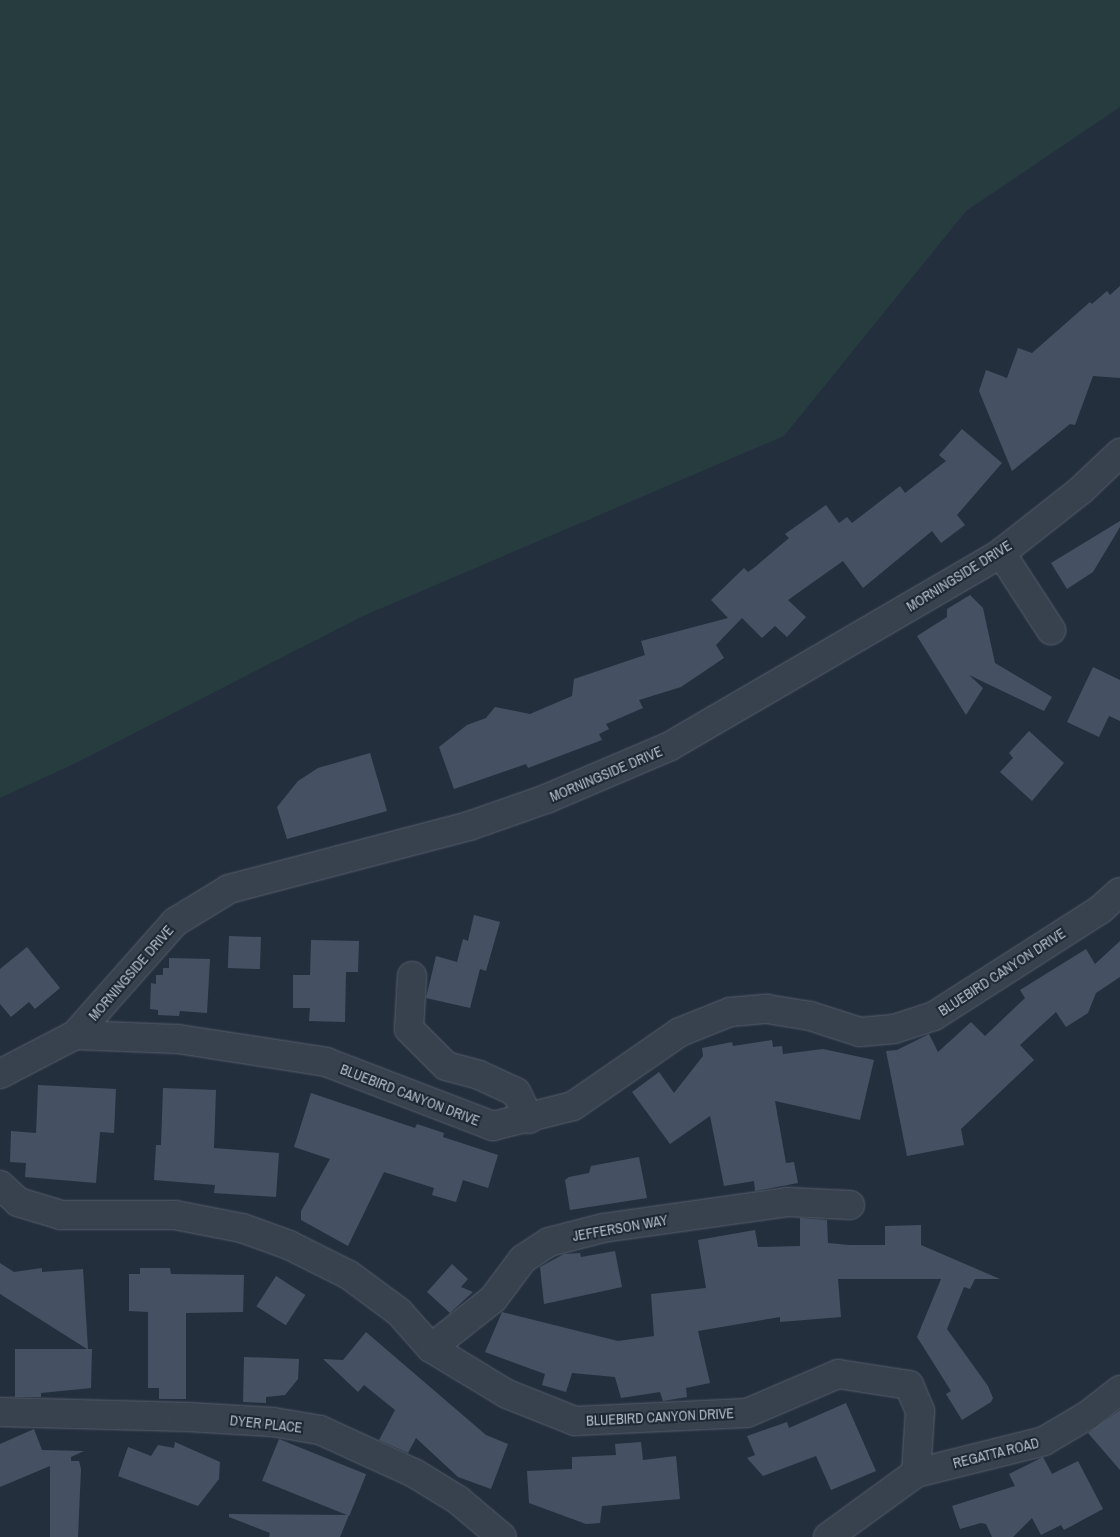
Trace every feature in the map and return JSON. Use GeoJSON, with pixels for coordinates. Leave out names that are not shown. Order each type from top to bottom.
{"type":"FeatureCollection","features":[{"type":"Feature","properties":{"kind":"street","name":"MORNINGSIDE DRIVE"},"geometry":{"type":"LineString","coordinates":[[76,1036],[175,922],[228,889],[469,826],[546,799],[635,761],[738,708],[1001,553],[1081,490],[1120,453]]}},
{"type":"Feature","properties":{"kind":"street"},"geometry":{"type":"LineString","coordinates":[[1001,553],[1051,630]]}},
{"type":"Feature","properties":{"kind":"street","name":"BLUEBIRD CANYON DRIVE"},"geometry":{"type":"LineString","coordinates":[[0,1074],[76,1036],[178,1039],[326,1062],[493,1126],[529,1119],[573,1106],[680,1032],[730,1012],[767,1009],[810,1016],[860,1032],[894,1029],[934,1016],[1101,909],[1120,892]]}},
{"type":"Feature","properties":{"kind":"street"},"geometry":{"type":"LineString","coordinates":[[412,976],[409,1029],[446,1066],[479,1076],[516,1092],[529,1119]]}},
{"type":"Feature","properties":{"kind":"street","name":"BLUEBIRD CANYON DRIVE"},"geometry":{"type":"LineString","coordinates":[[0,1185],[18,1202],[62,1216],[175,1216],[242,1228],[288,1245],[349,1276],[392,1306],[431,1348],[507,1394],[575,1420],[746,1413],[838,1374],[908,1385],[920,1411],[916,1473]]}},
{"type":"Feature","properties":{"kind":"street","name":"JEFFERSON WAY"},"geometry":{"type":"LineString","coordinates":[[431,1348],[493,1299],[523,1259],[550,1242],[603,1228],[787,1202],[850,1205]]}},
{"type":"Feature","properties":{"kind":"street","name":"REGATTA ROAD"},"geometry":{"type":"LineString","coordinates":[[916,1473],[1044,1442],[1088,1415],[1120,1390]]}},
{"type":"Feature","properties":{"kind":"street","name":"DYER PLACE"},"geometry":{"type":"LineString","coordinates":[[0,1412],[188,1417],[273,1422],[320,1430],[414,1473],[458,1500],[502,1537]]}},
{"type":"Feature","properties":{"kind":"street"},"geometry":{"type":"LineString","coordinates":[[828,1537],[916,1473]]}},
{"type":"Feature","properties":{"kind":"green space"},"geometry":{"type":"Polygon","coordinates":[[[0,0],[1120,0],[1120,107],[966,211],[784,436],[361,617],[78,762],[0,798],[0,0]]]}},
{"type":"Feature","properties":{"kind":"building"},"geometry":{"type":"Polygon","coordinates":[[[1120,286],[1120,378],[1093,376],[1075,425],[1070,424],[1012,471],[979,391],[986,370],[1007,378],[1018,348],[1032,353],[1090,302],[1092,304],[1107,291],[1110,295],[1120,286]]]}},
{"type":"Feature","properties":{"kind":"building"},"geometry":{"type":"Polygon","coordinates":[[[962,429],[1002,463],[957,515],[965,525],[941,543],[932,531],[863,588],[843,561],[788,600],[806,617],[787,637],[775,626],[762,638],[742,618],[716,645],[724,658],[681,687],[639,700],[643,708],[606,724],[609,729],[599,734],[602,740],[528,768],[526,764],[454,789],[439,747],[467,725],[486,718],[495,707],[530,714],[572,696],[574,679],[645,655],[641,641],[728,618],[711,600],[744,568],[748,572],[789,538],[785,534],[826,505],[839,523],[847,517],[852,523],[900,486],[905,493],[946,461],[939,455],[962,429]]]}},
{"type":"Feature","properties":{"kind":"building"},"geometry":{"type":"Polygon","coordinates":[[[1120,521],[1120,527],[1093,572],[1067,589],[1051,563],[1120,521]]]}},
{"type":"Feature","properties":{"kind":"building"},"geometry":{"type":"Polygon","coordinates":[[[970,595],[983,608],[995,663],[1052,697],[1044,711],[969,675],[983,688],[966,715],[917,636],[947,617],[947,609],[970,595]]]}},
{"type":"Feature","properties":{"kind":"building"},"geometry":{"type":"Polygon","coordinates":[[[1093,667],[1120,680],[1120,721],[1109,716],[1099,737],[1067,722],[1093,667]]]}},
{"type":"Feature","properties":{"kind":"building"},"geometry":{"type":"Polygon","coordinates":[[[1029,731],[1064,763],[1032,801],[1000,772],[1013,758],[1009,753],[1029,731]]]}},
{"type":"Feature","properties":{"kind":"building"},"geometry":{"type":"Polygon","coordinates":[[[370,753],[387,811],[287,839],[277,807],[298,781],[318,768],[370,753]]]}},
{"type":"Feature","properties":{"kind":"building"},"geometry":{"type":"Polygon","coordinates":[[[474,915],[500,922],[486,971],[480,969],[470,1008],[426,998],[436,956],[457,962],[463,939],[468,941],[474,915]]]}},
{"type":"Feature","properties":{"kind":"building"},"geometry":{"type":"Polygon","coordinates":[[[229,936],[261,937],[260,969],[228,968],[229,936]]]}},
{"type":"Feature","properties":{"kind":"building"},"geometry":{"type":"Polygon","coordinates":[[[311,940],[359,941],[358,972],[346,972],[345,1022],[309,1021],[310,1008],[293,1008],[293,975],[310,975],[311,940]]]}},
{"type":"Feature","properties":{"kind":"building"},"geometry":{"type":"Polygon","coordinates":[[[1120,941],[1120,977],[1096,993],[1088,1013],[1066,1027],[1056,1012],[1020,1045],[1034,1060],[961,1129],[964,1145],[907,1156],[886,1051],[897,1050],[929,1034],[938,1052],[971,1022],[985,1036],[1025,998],[1020,990],[1086,949],[1095,964],[1120,941]]]}},
{"type":"Feature","properties":{"kind":"building"},"geometry":{"type":"Polygon","coordinates":[[[27,947],[60,988],[35,1009],[29,1002],[11,1017],[0,1004],[0,969],[27,947]]]}},
{"type":"Feature","properties":{"kind":"building"},"geometry":{"type":"Polygon","coordinates":[[[169,958],[210,959],[207,1013],[180,1011],[179,1016],[158,1015],[158,1010],[150,1009],[151,983],[156,984],[156,975],[163,975],[163,968],[169,968],[169,958]]]}},
{"type":"Feature","properties":{"kind":"building"},"geometry":{"type":"Polygon","coordinates":[[[772,1040],[773,1047],[782,1046],[783,1054],[823,1049],[874,1060],[860,1120],[775,1101],[786,1163],[794,1162],[798,1183],[755,1191],[754,1181],[724,1186],[710,1116],[670,1144],[632,1092],[659,1072],[674,1093],[703,1056],[702,1048],[732,1042],[733,1046],[772,1040]]]}},
{"type":"Feature","properties":{"kind":"building"},"geometry":{"type":"Polygon","coordinates":[[[38,1085],[116,1089],[114,1133],[100,1132],[96,1183],[25,1177],[26,1163],[10,1162],[11,1131],[36,1133],[38,1085]]]}},
{"type":"Feature","properties":{"kind":"building"},"geometry":{"type":"Polygon","coordinates":[[[163,1088],[216,1090],[214,1148],[279,1153],[276,1197],[214,1193],[215,1185],[154,1180],[156,1145],[161,1145],[163,1088]]]}},
{"type":"Feature","properties":{"kind":"building"},"geometry":{"type":"Polygon","coordinates":[[[311,1093],[415,1128],[417,1124],[444,1133],[443,1137],[498,1155],[488,1188],[463,1180],[456,1202],[432,1195],[434,1188],[384,1172],[348,1246],[301,1220],[301,1211],[330,1159],[294,1147],[311,1093]]]}},
{"type":"Feature","properties":{"kind":"building"},"geometry":{"type":"Polygon","coordinates":[[[639,1157],[647,1198],[570,1210],[565,1180],[569,1177],[589,1173],[591,1166],[639,1157]]]}},
{"type":"Feature","properties":{"kind":"building"},"geometry":{"type":"Polygon","coordinates":[[[800,1218],[827,1220],[828,1243],[849,1245],[885,1245],[885,1226],[921,1225],[921,1245],[1000,1279],[975,1279],[970,1289],[964,1287],[947,1329],[988,1386],[993,1398],[991,1402],[962,1420],[946,1394],[951,1391],[917,1337],[941,1279],[838,1279],[841,1317],[780,1322],[780,1317],[698,1331],[710,1383],[686,1388],[687,1397],[663,1401],[660,1392],[621,1398],[615,1377],[572,1373],[566,1392],[542,1385],[545,1374],[485,1352],[502,1312],[618,1341],[654,1336],[651,1294],[706,1288],[698,1240],[755,1230],[758,1247],[800,1246],[800,1218]]]}},
{"type":"Feature","properties":{"kind":"building"},"geometry":{"type":"Polygon","coordinates":[[[615,1251],[622,1287],[544,1304],[540,1267],[564,1254],[580,1253],[581,1257],[615,1251]]]}},
{"type":"Feature","properties":{"kind":"building"},"geometry":{"type":"Polygon","coordinates":[[[0,1263],[14,1272],[42,1268],[42,1272],[83,1269],[88,1349],[92,1349],[91,1388],[41,1393],[41,1397],[15,1397],[15,1349],[87,1349],[0,1294],[0,1263]]]}},
{"type":"Feature","properties":{"kind":"building"},"geometry":{"type":"Polygon","coordinates":[[[452,1264],[468,1279],[461,1287],[473,1292],[450,1313],[427,1292],[452,1264]]]}},
{"type":"Feature","properties":{"kind":"building"},"geometry":{"type":"Polygon","coordinates":[[[140,1268],[170,1268],[171,1274],[244,1275],[243,1312],[186,1313],[186,1399],[159,1399],[159,1388],[148,1388],[148,1312],[129,1311],[129,1274],[140,1274],[140,1268]]]}},
{"type":"Feature","properties":{"kind":"building"},"geometry":{"type":"Polygon","coordinates":[[[276,1276],[305,1295],[286,1325],[256,1306],[276,1276]]]}},
{"type":"Feature","properties":{"kind":"building"},"geometry":{"type":"Polygon","coordinates":[[[366,1332],[486,1435],[508,1444],[491,1489],[458,1477],[416,1438],[408,1453],[379,1440],[395,1410],[364,1385],[358,1392],[323,1359],[343,1360],[366,1332]]]}},
{"type":"Feature","properties":{"kind":"building"},"geometry":{"type":"Polygon","coordinates":[[[244,1357],[299,1359],[298,1379],[285,1395],[266,1397],[266,1403],[243,1402],[244,1357]]]}},
{"type":"Feature","properties":{"kind":"building"},"geometry":{"type":"Polygon","coordinates":[[[846,1403],[876,1471],[831,1490],[816,1456],[763,1476],[747,1458],[755,1455],[747,1436],[787,1422],[789,1428],[846,1403]]]}},
{"type":"Feature","properties":{"kind":"building"},"geometry":{"type":"Polygon","coordinates":[[[1120,1410],[1120,1470],[1088,1433],[1120,1410]]]}},
{"type":"Feature","properties":{"kind":"building"},"geometry":{"type":"Polygon","coordinates":[[[34,1429],[42,1450],[84,1451],[71,1457],[71,1461],[79,1461],[81,1469],[78,1537],[50,1537],[50,1466],[0,1487],[0,1444],[34,1429]]]}},
{"type":"Feature","properties":{"kind":"building"},"geometry":{"type":"Polygon","coordinates":[[[279,1439],[366,1474],[349,1516],[262,1481],[279,1439]]]}},
{"type":"Feature","properties":{"kind":"building"},"geometry":{"type":"Polygon","coordinates":[[[175,1442],[220,1462],[219,1479],[198,1506],[118,1476],[128,1447],[151,1456],[158,1445],[174,1448],[175,1442]]]}},
{"type":"Feature","properties":{"kind":"building"},"geometry":{"type":"Polygon","coordinates":[[[641,1442],[643,1460],[676,1456],[680,1499],[602,1506],[600,1523],[586,1524],[529,1503],[527,1471],[572,1469],[572,1457],[616,1455],[615,1444],[641,1442]]]}},
{"type":"Feature","properties":{"kind":"building"},"geometry":{"type":"Polygon","coordinates":[[[1043,1457],[1052,1474],[1078,1461],[1103,1509],[1064,1530],[1061,1525],[1041,1535],[1032,1518],[1013,1537],[992,1537],[986,1524],[981,1523],[960,1529],[952,1506],[1015,1486],[1009,1474],[1043,1457]]]}},
{"type":"Feature","properties":{"kind":"building"},"geometry":{"type":"Polygon","coordinates":[[[229,1514],[349,1515],[340,1537],[269,1537],[270,1533],[229,1517],[229,1514]]]}}]}
